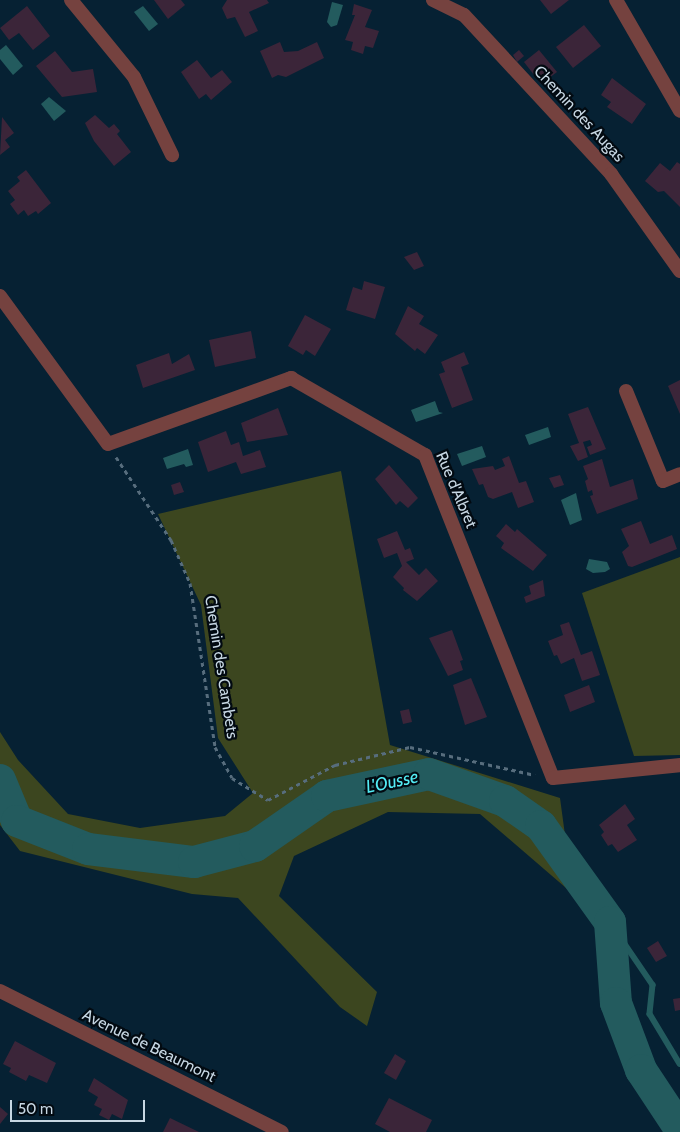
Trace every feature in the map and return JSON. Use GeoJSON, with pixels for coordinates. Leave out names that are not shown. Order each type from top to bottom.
{"type":"FeatureCollection","features":[{"type":"Feature","properties":{"kind":"street"},"geometry":{"type":"LineString","coordinates":[[71,0],[134,78],[172,156]]}},
{"type":"Feature","properties":{"kind":"street","name":"Chemin des Augas"},"geometry":{"type":"LineString","coordinates":[[433,0],[464,15],[611,174],[680,271]]}},
{"type":"Feature","properties":{"kind":"street"},"geometry":{"type":"LineString","coordinates":[[616,0],[680,110]]}},
{"type":"Feature","properties":{"kind":"street"},"geometry":{"type":"LineString","coordinates":[[0,296],[108,444]]}},
{"type":"Feature","properties":{"kind":"street","name":"Rue d'Albret"},"geometry":{"type":"LineString","coordinates":[[108,444],[291,378],[424,455],[553,778]]}},
{"type":"Feature","properties":{"kind":"street"},"geometry":{"type":"LineString","coordinates":[[626,391],[663,481],[680,474]]}},
{"type":"Feature","properties":{"kind":"street"},"geometry":{"type":"LineString","coordinates":[[553,778],[680,765]]}},
{"type":"Feature","properties":{"kind":"street","name":"Avenue de Beaumont"},"geometry":{"type":"LineString","coordinates":[[0,991],[282,1132]]}},
{"type":"Feature","properties":{"kind":"path","name":"Chemin des Cambets"},"geometry":{"type":"LineString","coordinates":[[108,444],[171,540],[190,583],[215,747],[232,778],[268,800],[334,765],[410,747],[553,778]]}},
{"type":"Feature","properties":{"kind":"shaded area"},"geometry":{"type":"Polygon","coordinates":[[[332,2],[343,5],[337,25],[331,27],[327,22],[332,2]]]}},
{"type":"Feature","properties":{"kind":"shaded area"},"geometry":{"type":"Polygon","coordinates":[[[143,6],[158,24],[149,31],[134,12],[143,6]]]}},
{"type":"Feature","properties":{"kind":"shaded area"},"geometry":{"type":"Polygon","coordinates":[[[6,45],[23,66],[13,75],[0,59],[0,50],[6,45]]]}},
{"type":"Feature","properties":{"kind":"shaded area"},"geometry":{"type":"Polygon","coordinates":[[[49,97],[66,111],[54,121],[41,104],[49,97]]]}},
{"type":"Feature","properties":{"kind":"shaded area"},"geometry":{"type":"Polygon","coordinates":[[[435,401],[439,412],[443,413],[416,422],[411,410],[435,401]]]}},
{"type":"Feature","properties":{"kind":"shaded area"},"geometry":{"type":"Polygon","coordinates":[[[548,427],[551,437],[529,445],[525,435],[548,427]]]}},
{"type":"Feature","properties":{"kind":"shaded area"},"geometry":{"type":"Polygon","coordinates":[[[482,446],[486,457],[462,466],[457,454],[482,446]]]}},
{"type":"Feature","properties":{"kind":"shaded area"},"geometry":{"type":"Polygon","coordinates":[[[188,449],[193,465],[186,467],[184,464],[167,469],[163,458],[188,449]]]}},
{"type":"Feature","properties":{"kind":"shaded area"},"geometry":{"type":"Polygon","coordinates":[[[341,471],[390,745],[560,798],[573,894],[480,814],[388,812],[294,856],[279,896],[377,992],[367,1026],[340,1007],[238,898],[192,894],[20,851],[0,825],[0,732],[18,760],[68,814],[140,828],[225,816],[253,793],[218,738],[201,605],[158,514],[341,471]]]}},
{"type":"Feature","properties":{"kind":"shaded area"},"geometry":{"type":"Polygon","coordinates":[[[576,493],[582,520],[570,525],[561,500],[576,493]]]}},
{"type":"Feature","properties":{"kind":"shaded area"},"geometry":{"type":"Polygon","coordinates":[[[680,557],[680,755],[634,756],[582,593],[680,557]]]}},
{"type":"Feature","properties":{"kind":"shaded area"},"geometry":{"type":"Polygon","coordinates":[[[589,559],[607,562],[610,569],[605,572],[593,573],[586,569],[589,559]]]}},
{"type":"Feature","properties":{"kind":"building"},"geometry":{"type":"Polygon","coordinates":[[[154,0],[181,0],[185,5],[168,19],[154,0]]]}},
{"type":"Feature","properties":{"kind":"building"},"geometry":{"type":"Polygon","coordinates":[[[227,0],[267,0],[269,3],[249,12],[258,31],[245,37],[235,17],[227,19],[222,8],[227,0]]]}},
{"type":"Feature","properties":{"kind":"building"},"geometry":{"type":"Polygon","coordinates":[[[540,0],[569,0],[551,14],[540,0]]]}},
{"type":"Feature","properties":{"kind":"building"},"geometry":{"type":"Polygon","coordinates":[[[354,4],[372,10],[365,27],[379,31],[373,48],[365,46],[363,54],[351,50],[353,42],[345,40],[355,15],[352,15],[354,4]]]}},
{"type":"Feature","properties":{"kind":"building"},"geometry":{"type":"Polygon","coordinates":[[[27,6],[50,36],[33,50],[19,33],[9,40],[0,28],[27,6]]]}},
{"type":"Feature","properties":{"kind":"building"},"geometry":{"type":"Polygon","coordinates":[[[584,25],[601,46],[573,68],[556,47],[584,25]]]}},
{"type":"Feature","properties":{"kind":"building"},"geometry":{"type":"Polygon","coordinates":[[[280,42],[284,52],[298,51],[317,42],[324,58],[286,77],[278,75],[272,78],[260,51],[280,42]]]}},
{"type":"Feature","properties":{"kind":"building"},"geometry":{"type":"Polygon","coordinates":[[[519,50],[524,56],[517,62],[513,55],[519,50]]]}},
{"type":"Feature","properties":{"kind":"building"},"geometry":{"type":"Polygon","coordinates":[[[539,50],[557,72],[541,84],[524,62],[539,50]]]}},
{"type":"Feature","properties":{"kind":"building"},"geometry":{"type":"Polygon","coordinates":[[[55,51],[72,72],[93,69],[97,92],[62,97],[36,66],[55,51]]]}},
{"type":"Feature","properties":{"kind":"building"},"geometry":{"type":"Polygon","coordinates":[[[197,60],[211,78],[222,70],[232,82],[211,100],[206,94],[199,99],[181,72],[197,60]]]}},
{"type":"Feature","properties":{"kind":"building"},"geometry":{"type":"Polygon","coordinates":[[[612,78],[646,104],[632,124],[607,107],[611,102],[601,95],[612,78]]]}},
{"type":"Feature","properties":{"kind":"building"},"geometry":{"type":"Polygon","coordinates":[[[95,115],[109,128],[114,124],[120,131],[117,134],[131,152],[114,166],[94,141],[85,123],[95,115]]]}},
{"type":"Feature","properties":{"kind":"building"},"geometry":{"type":"Polygon","coordinates":[[[2,117],[14,133],[5,140],[10,147],[0,155],[2,117]]]}},
{"type":"Feature","properties":{"kind":"building"},"geometry":{"type":"Polygon","coordinates":[[[677,162],[680,164],[680,207],[664,191],[658,192],[645,181],[660,163],[670,171],[677,162]]]}},
{"type":"Feature","properties":{"kind":"building"},"geometry":{"type":"Polygon","coordinates":[[[26,170],[51,203],[38,214],[36,211],[28,216],[24,210],[18,215],[10,204],[15,200],[8,191],[20,181],[17,177],[26,170]]]}},
{"type":"Feature","properties":{"kind":"building"},"geometry":{"type":"Polygon","coordinates":[[[417,252],[424,266],[414,270],[404,257],[417,252]]]}},
{"type":"Feature","properties":{"kind":"building"},"geometry":{"type":"Polygon","coordinates":[[[364,281],[385,287],[375,319],[346,310],[353,287],[362,290],[364,281]]]}},
{"type":"Feature","properties":{"kind":"building"},"geometry":{"type":"Polygon","coordinates":[[[408,306],[424,316],[419,324],[438,335],[425,354],[417,348],[415,351],[395,334],[408,306]]]}},
{"type":"Feature","properties":{"kind":"building"},"geometry":{"type":"Polygon","coordinates":[[[305,315],[331,329],[315,356],[306,350],[303,355],[288,346],[305,315]]]}},
{"type":"Feature","properties":{"kind":"building"},"geometry":{"type":"Polygon","coordinates":[[[251,331],[256,358],[215,367],[209,340],[251,331]]]}},
{"type":"Feature","properties":{"kind":"building"},"geometry":{"type":"Polygon","coordinates":[[[464,352],[469,364],[461,367],[473,400],[452,408],[439,374],[445,372],[441,362],[464,352]]]}},
{"type":"Feature","properties":{"kind":"building"},"geometry":{"type":"Polygon","coordinates":[[[169,353],[172,364],[189,354],[195,370],[143,388],[136,365],[169,353]]]}},
{"type":"Feature","properties":{"kind":"building"},"geometry":{"type":"Polygon","coordinates":[[[680,380],[680,414],[668,386],[680,380]]]}},
{"type":"Feature","properties":{"kind":"building"},"geometry":{"type":"Polygon","coordinates":[[[588,407],[606,449],[590,455],[587,447],[592,445],[590,440],[583,442],[588,457],[578,461],[570,446],[579,443],[568,414],[588,407]]]}},
{"type":"Feature","properties":{"kind":"building"},"geometry":{"type":"Polygon","coordinates":[[[278,408],[288,435],[247,442],[241,423],[278,408]]]}},
{"type":"Feature","properties":{"kind":"building"},"geometry":{"type":"Polygon","coordinates":[[[226,431],[231,445],[239,442],[243,456],[260,450],[266,467],[241,474],[236,462],[208,472],[198,442],[226,431]]]}},
{"type":"Feature","properties":{"kind":"building"},"geometry":{"type":"Polygon","coordinates":[[[509,456],[519,483],[526,481],[534,502],[518,508],[512,492],[493,499],[488,497],[483,484],[479,485],[472,469],[493,466],[495,470],[505,466],[502,459],[509,456]]]}},
{"type":"Feature","properties":{"kind":"building"},"geometry":{"type":"Polygon","coordinates":[[[602,459],[610,487],[633,479],[638,499],[597,514],[590,496],[593,495],[592,490],[588,492],[585,481],[588,479],[583,466],[602,459]]]}},
{"type":"Feature","properties":{"kind":"building"},"geometry":{"type":"Polygon","coordinates":[[[389,465],[418,498],[408,508],[400,501],[396,505],[375,479],[389,465]]]}},
{"type":"Feature","properties":{"kind":"building"},"geometry":{"type":"Polygon","coordinates":[[[560,475],[564,485],[554,488],[549,478],[560,475]]]}},
{"type":"Feature","properties":{"kind":"building"},"geometry":{"type":"Polygon","coordinates":[[[180,482],[184,492],[174,495],[171,485],[180,482]]]}},
{"type":"Feature","properties":{"kind":"building"},"geometry":{"type":"Polygon","coordinates":[[[641,521],[650,544],[672,535],[677,549],[632,567],[628,566],[622,552],[629,546],[621,529],[641,521]]]}},
{"type":"Feature","properties":{"kind":"building"},"geometry":{"type":"Polygon","coordinates":[[[506,524],[515,532],[517,529],[547,555],[533,571],[501,548],[504,543],[496,536],[506,524]]]}},
{"type":"Feature","properties":{"kind":"building"},"geometry":{"type":"Polygon","coordinates":[[[397,531],[405,550],[410,548],[414,559],[406,562],[419,575],[426,568],[438,581],[417,601],[403,590],[404,588],[393,577],[402,566],[397,553],[384,558],[377,539],[397,531]]]}},
{"type":"Feature","properties":{"kind":"building"},"geometry":{"type":"Polygon","coordinates":[[[543,580],[545,596],[526,603],[524,597],[531,594],[529,586],[543,580]]]}},
{"type":"Feature","properties":{"kind":"building"},"geometry":{"type":"Polygon","coordinates":[[[569,622],[581,655],[592,651],[600,675],[582,681],[574,658],[561,664],[557,655],[554,656],[548,641],[563,635],[560,625],[569,622]]]}},
{"type":"Feature","properties":{"kind":"building"},"geometry":{"type":"Polygon","coordinates":[[[452,630],[463,660],[460,661],[463,670],[448,676],[429,638],[452,630]]]}},
{"type":"Feature","properties":{"kind":"building"},"geometry":{"type":"Polygon","coordinates":[[[471,678],[487,717],[465,725],[453,685],[471,678]]]}},
{"type":"Feature","properties":{"kind":"building"},"geometry":{"type":"Polygon","coordinates":[[[589,685],[595,702],[570,712],[564,695],[589,685]]]}},
{"type":"Feature","properties":{"kind":"building"},"geometry":{"type":"Polygon","coordinates":[[[409,709],[412,722],[403,724],[400,711],[409,709]]]}},
{"type":"Feature","properties":{"kind":"building"},"geometry":{"type":"Polygon","coordinates":[[[625,804],[635,819],[627,825],[637,840],[618,852],[612,844],[608,846],[601,835],[604,832],[599,825],[625,804]]]}},
{"type":"Feature","properties":{"kind":"building"},"geometry":{"type":"Polygon","coordinates":[[[658,941],[667,956],[656,962],[647,948],[658,941]]]}},
{"type":"Feature","properties":{"kind":"building"},"geometry":{"type":"Polygon","coordinates":[[[680,998],[680,1010],[675,1011],[673,999],[680,998]]]}},
{"type":"Feature","properties":{"kind":"building"},"geometry":{"type":"Polygon","coordinates":[[[15,1041],[56,1063],[47,1083],[29,1075],[26,1081],[9,1072],[11,1068],[3,1064],[15,1041]]]}},
{"type":"Feature","properties":{"kind":"building"},"geometry":{"type":"Polygon","coordinates":[[[395,1054],[406,1061],[396,1080],[384,1073],[395,1054]]]}},
{"type":"Feature","properties":{"kind":"building"},"geometry":{"type":"Polygon","coordinates":[[[94,1078],[128,1100],[122,1119],[112,1114],[109,1120],[99,1115],[102,1109],[94,1105],[98,1097],[88,1091],[94,1078]]]}},
{"type":"Feature","properties":{"kind":"building"},"geometry":{"type":"Polygon","coordinates":[[[389,1098],[432,1120],[426,1132],[390,1132],[375,1124],[389,1098]]]}},
{"type":"Feature","properties":{"kind":"building"},"geometry":{"type":"Polygon","coordinates":[[[0,1107],[8,1114],[0,1124],[0,1107]]]}},
{"type":"Feature","properties":{"kind":"building"},"geometry":{"type":"Polygon","coordinates":[[[170,1118],[199,1132],[163,1132],[170,1118]]]}},
{"type":"Feature","properties":{"kind":"waterway","name":"L'Ousse"},"geometry":{"type":"LineString","coordinates":[[0,780],[17,821],[88,849],[194,862],[255,846],[327,796],[429,774],[505,801],[541,826],[610,922],[616,1003],[641,1070],[680,1129]]}},
{"type":"Feature","properties":{"kind":"waterway"},"geometry":{"type":"LineString","coordinates":[[610,922],[653,985],[650,1014],[680,1064]]}}]}
